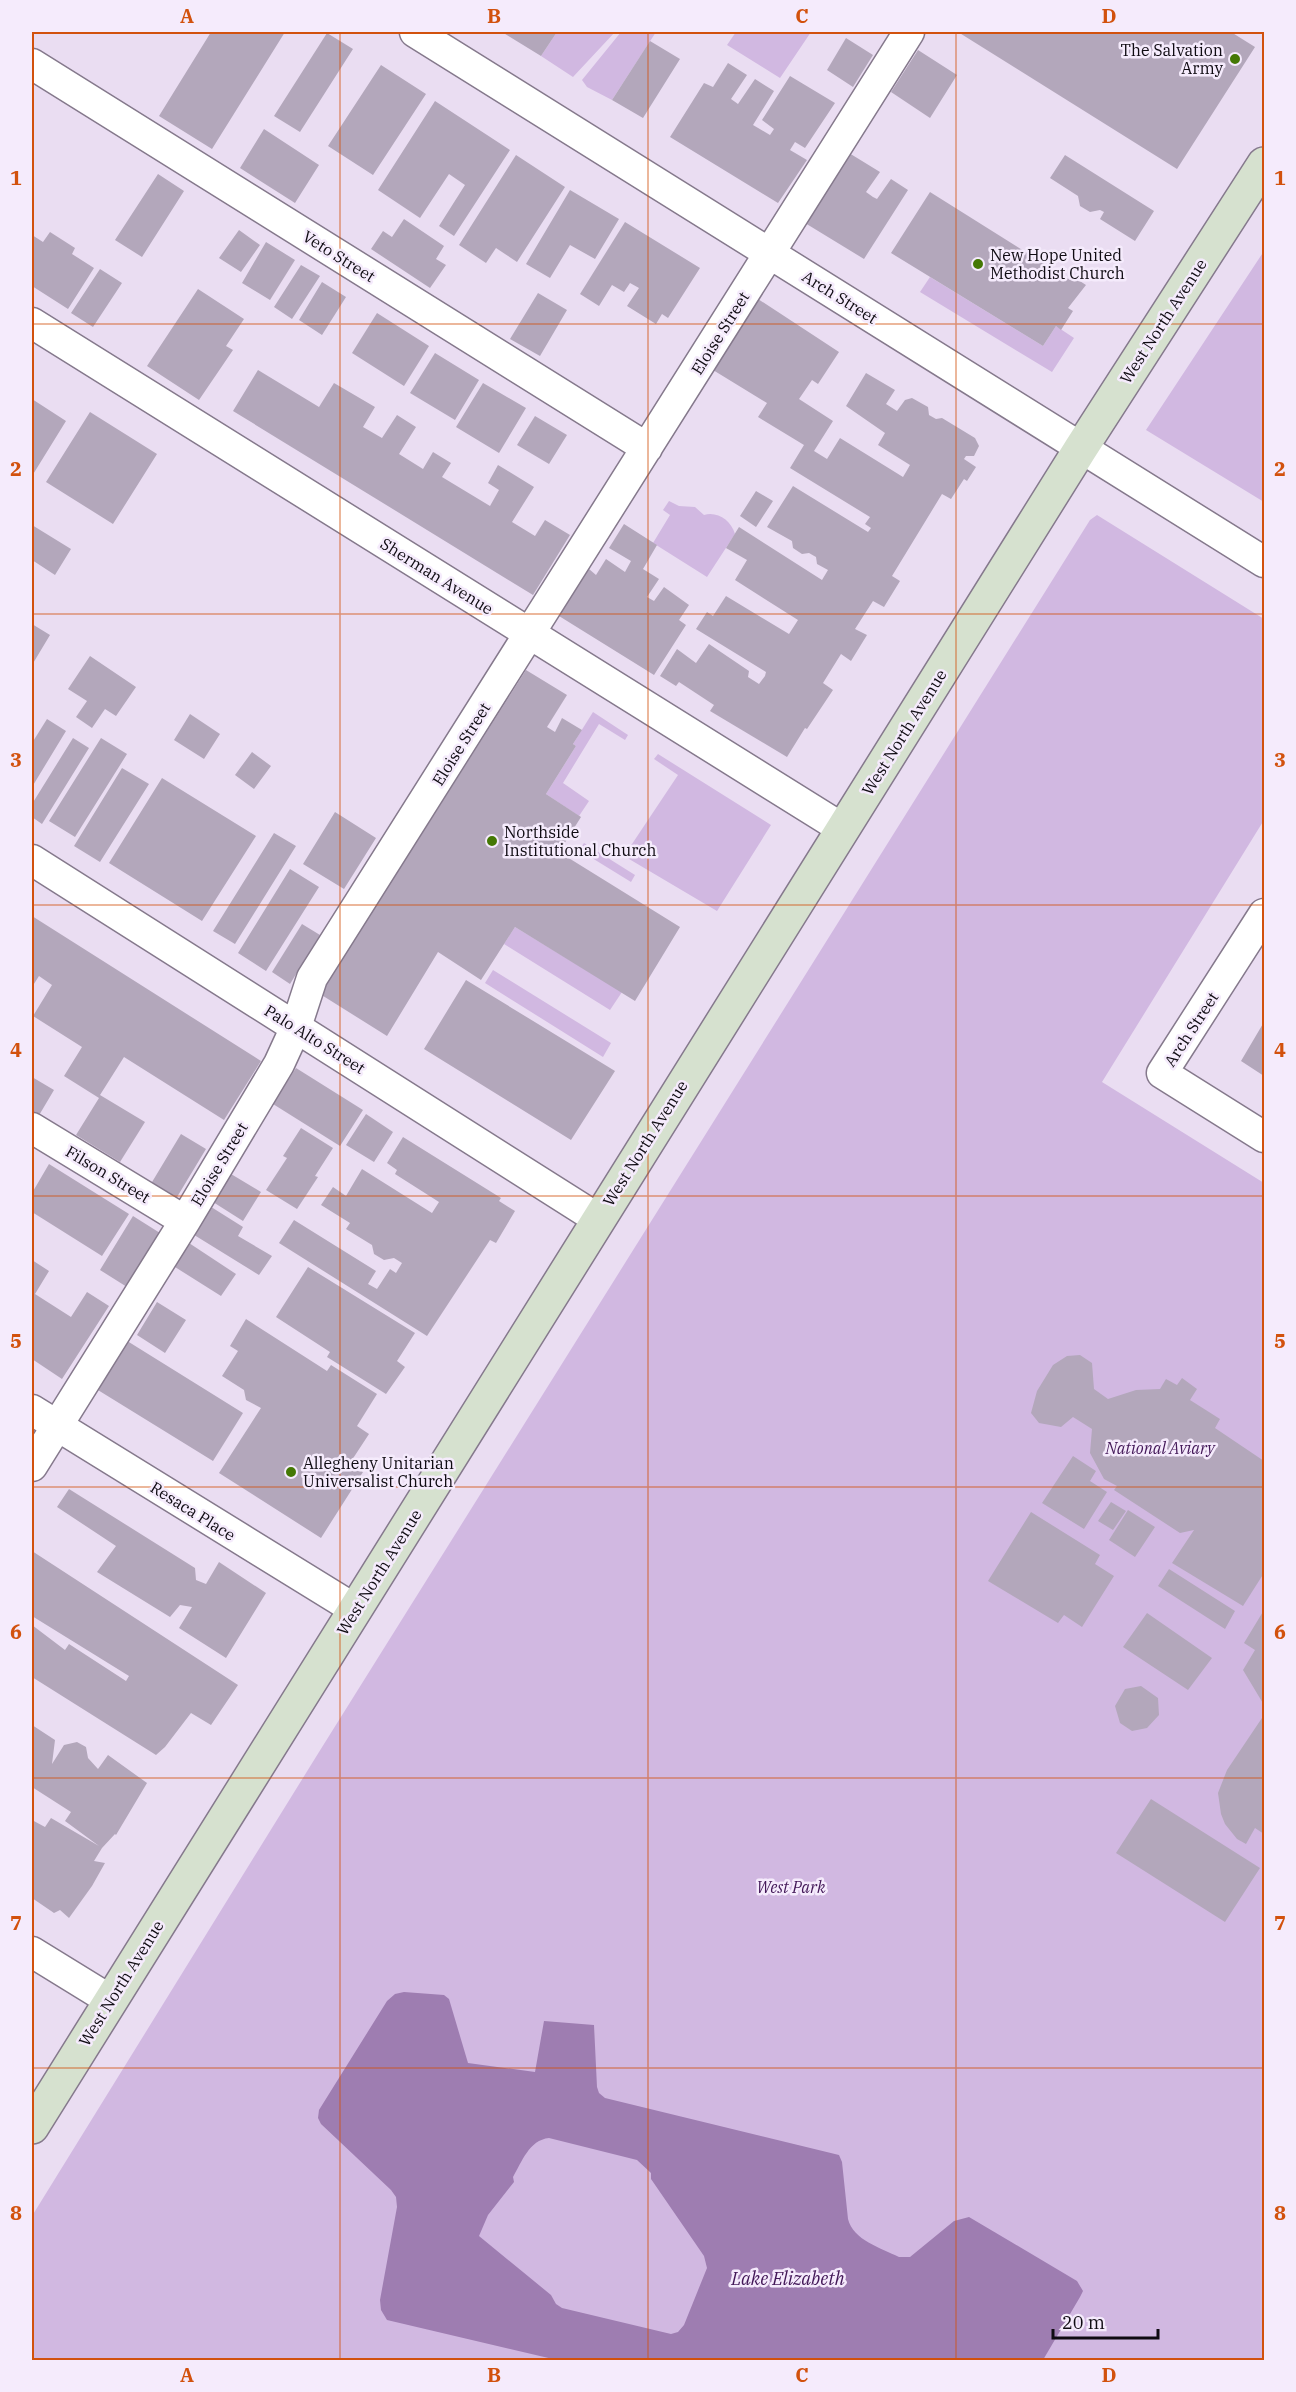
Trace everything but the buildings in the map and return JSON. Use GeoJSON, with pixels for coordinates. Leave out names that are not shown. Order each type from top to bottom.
{"type":"FeatureCollection","features":[{"type":"Feature","properties":{"kind":"main road","name":"West North Avenue"},"geometry":{"type":"LineString","coordinates":[[32,2127],[1081,447],[1264,164]]}},
{"type":"Feature","properties":{"kind":"street","name":"Arch Street"},"geometry":{"type":"LineString","coordinates":[[415,32],[1264,562]]}},
{"type":"Feature","properties":{"kind":"street","name":"Eloise Street"},"geometry":{"type":"LineString","coordinates":[[32,1466],[185,1221],[279,1064],[296,1027],[312,978],[909,32]]}},
{"type":"Feature","properties":{"kind":"street","name":"Veto Street"},"geometry":{"type":"LineString","coordinates":[[32,64],[647,448]]}},
{"type":"Feature","properties":{"kind":"street","name":"Sherman Avenue"},"geometry":{"type":"LineString","coordinates":[[32,323],[843,829]]}},
{"type":"Feature","properties":{"kind":"street","name":"Palo Alto Street"},"geometry":{"type":"LineString","coordinates":[[32,860],[598,1219]]}},
{"type":"Feature","properties":{"kind":"street","name":"Arch Street"},"geometry":{"type":"LineString","coordinates":[[1264,914],[1162,1073],[1264,1137]]}},
{"type":"Feature","properties":{"kind":"street","name":"Filson Street"},"geometry":{"type":"LineString","coordinates":[[32,1128],[185,1221]]}},
{"type":"Feature","properties":{"kind":"street","name":"Resaca Place"},"geometry":{"type":"LineString","coordinates":[[32,1410],[356,1610]]}},
{"type":"Feature","properties":{"kind":"street"},"geometry":{"type":"LineString","coordinates":[[32,1952],[110,2000]]}},
{"type":"Feature","properties":{"kind":"green space"},"geometry":{"type":"Polygon","coordinates":[[[557,32],[615,32],[573,77],[541,56],[557,32]]]}},
{"type":"Feature","properties":{"kind":"green space"},"geometry":{"type":"Polygon","coordinates":[[[621,32],[656,32],[612,100],[587,87],[582,80],[621,32]]]}},
{"type":"Feature","properties":{"kind":"green space"},"geometry":{"type":"Polygon","coordinates":[[[736,32],[811,32],[780,78],[727,45],[736,32]]]}},
{"type":"Feature","properties":{"kind":"green space"},"geometry":{"type":"Polygon","coordinates":[[[1264,251],[1264,502],[1146,430],[1264,251]]]}},
{"type":"Feature","properties":{"kind":"green space"},"geometry":{"type":"Polygon","coordinates":[[[930,277],[1043,346],[1056,326],[1074,338],[1052,372],[920,292],[930,277]]]}},
{"type":"Feature","properties":{"kind":"green space"},"geometry":{"type":"Polygon","coordinates":[[[669,501],[679,506],[695,507],[704,515],[714,514],[727,521],[733,529],[735,534],[707,577],[653,543],[670,515],[663,510],[669,501]]]}},
{"type":"Feature","properties":{"kind":"green space","name":"West Park"},"geometry":{"type":"Polygon","coordinates":[[[1097,515],[1264,619],[1264,820],[1102,1082],[1264,1183],[1264,2360],[32,2360],[32,2216],[319,1752],[1090,520],[1097,515]]]}},
{"type":"Feature","properties":{"kind":"green space"},"geometry":{"type":"Polygon","coordinates":[[[593,712],[628,735],[625,740],[599,724],[563,783],[589,801],[579,816],[546,794],[576,746],[573,744],[593,712]]]}},
{"type":"Feature","properties":{"kind":"green space"},"geometry":{"type":"Polygon","coordinates":[[[658,754],[771,825],[717,911],[624,856],[678,775],[654,759],[658,754]]]}},
{"type":"Feature","properties":{"kind":"green space"},"geometry":{"type":"Polygon","coordinates":[[[584,843],[635,875],[631,882],[579,850],[584,843]]]}},
{"type":"Feature","properties":{"kind":"green space"},"geometry":{"type":"Polygon","coordinates":[[[515,927],[622,992],[610,1010],[504,944],[515,927]]]}},
{"type":"Feature","properties":{"kind":"green space"},"geometry":{"type":"Polygon","coordinates":[[[493,970],[611,1043],[603,1057],[485,983],[493,970]]]}},
{"type":"Feature","properties":{"kind":"water","name":"Lake Elizabeth"},"geometry":{"type":"Polygon","coordinates":[[[404,1992],[444,1995],[449,1999],[468,2063],[535,2072],[544,2021],[594,2025],[597,2087],[599,2093],[605,2098],[839,2155],[842,2162],[848,2219],[856,2233],[869,2242],[899,2257],[910,2257],[954,2221],[969,2217],[1077,2281],[1083,2291],[1043,2360],[557,2360],[387,2320],[381,2310],[380,2300],[397,2207],[396,2197],[321,2124],[318,2118],[319,2110],[387,2001],[395,1994],[404,1992]],[[549,2138],[542,2140],[531,2147],[527,2153],[513,2177],[514,2182],[488,2215],[479,2236],[551,2295],[556,2304],[562,2308],[671,2334],[678,2332],[684,2325],[707,2268],[704,2256],[651,2179],[651,2173],[637,2160],[549,2138]]]}},
{"type":"Feature","properties":{"kind":"place","name":"The Salvation Army"},"geometry":{"type":"Point","coordinates":[1235,59]}},
{"type":"Feature","properties":{"kind":"place","name":"New Hope United Methodist Church"},"geometry":{"type":"Point","coordinates":[978,264]}},
{"type":"Feature","properties":{"kind":"place","name":"Northside Institutional Church"},"geometry":{"type":"Point","coordinates":[492,841]}},
{"type":"Feature","properties":{"kind":"place","name":"Allegheny Unitarian Universalist Church"},"geometry":{"type":"Point","coordinates":[291,1472]}},
{"type":"Feature","properties":{"kind":"park label","name":"National Aviary"},"geometry":{"type":"Point","coordinates":[1160,1448]}}]}
